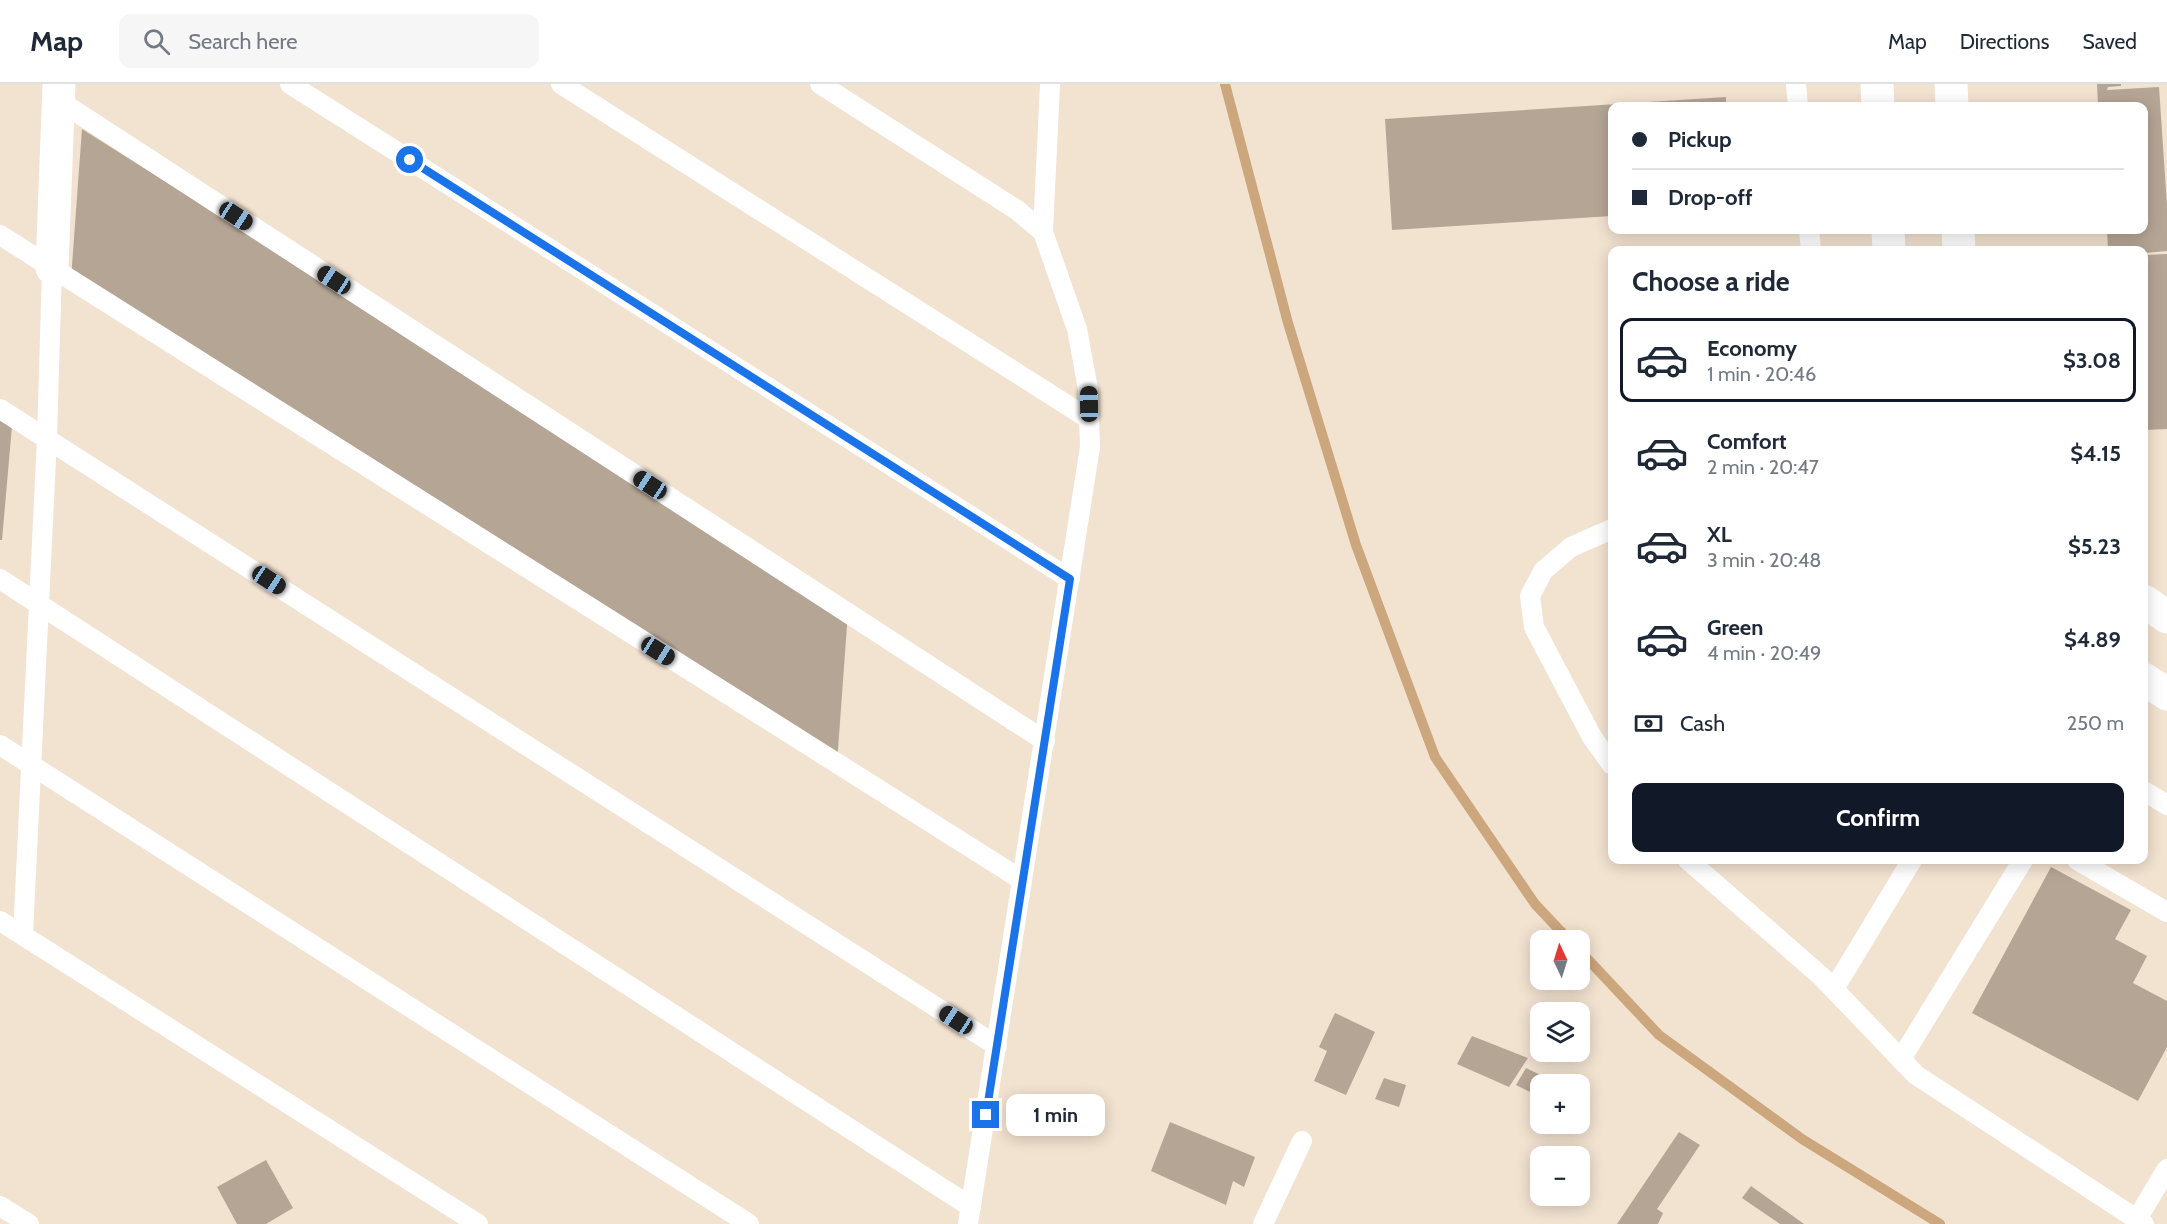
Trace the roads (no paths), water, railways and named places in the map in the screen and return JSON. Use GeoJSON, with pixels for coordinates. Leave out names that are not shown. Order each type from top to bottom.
{"type":"FeatureCollection","features":[{"type":"Feature","properties":{"kind":"street"},"geometry":{"type":"LineString","coordinates":[[1877,84],[1878,102]]}},
{"type":"Feature","properties":{"kind":"street"},"geometry":{"type":"LineString","coordinates":[[1951,84],[1952,102]]}},
{"type":"Feature","properties":{"kind":"street"},"geometry":{"type":"LineString","coordinates":[[52,268],[58,92]]}},
{"type":"Feature","properties":{"kind":"street"},"geometry":{"type":"LineString","coordinates":[[2148,604],[2167,617]]}},
{"type":"Feature","properties":{"kind":"street"},"geometry":{"type":"LineString","coordinates":[[2148,682],[2167,694]]}},
{"type":"Feature","properties":{"kind":"lane"},"geometry":{"type":"LineString","coordinates":[[290,84],[1070,579]]}},
{"type":"Feature","properties":{"kind":"lane"},"geometry":{"type":"LineString","coordinates":[[561,84],[1089,420]]}},
{"type":"Feature","properties":{"kind":"lane"},"geometry":{"type":"LineString","coordinates":[[820,84],[1017,210],[1043,232]]}},
{"type":"Feature","properties":{"kind":"lane"},"geometry":{"type":"LineString","coordinates":[[0,579],[969,1215],[1090,447],[1088,389],[1077,329],[1043,232],[1050,84]]}},
{"type":"Feature","properties":{"kind":"lane"},"geometry":{"type":"LineString","coordinates":[[1796,84],[1798,102]]}},
{"type":"Feature","properties":{"kind":"lane"},"geometry":{"type":"LineString","coordinates":[[58,92],[1045,741]]}},
{"type":"Feature","properties":{"kind":"lane"},"geometry":{"type":"LineString","coordinates":[[0,235],[1022,880]]}},
{"type":"Feature","properties":{"kind":"lane"},"geometry":{"type":"LineString","coordinates":[[23,936],[47,438],[52,268]]}},
{"type":"Feature","properties":{"kind":"lane"},"geometry":{"type":"LineString","coordinates":[[0,409],[997,1046]]}},
{"type":"Feature","properties":{"kind":"lane"},"geometry":{"type":"LineString","coordinates":[[1608,531],[1571,547],[1542,571],[1530,596],[1534,627],[1592,737],[1608,759]]}},
{"type":"Feature","properties":{"kind":"lane"},"geometry":{"type":"LineString","coordinates":[[0,745],[749,1224]]}},
{"type":"Feature","properties":{"kind":"lane"},"geometry":{"type":"LineString","coordinates":[[2148,793],[2167,805]]}},
{"type":"Feature","properties":{"kind":"lane"},"geometry":{"type":"LineString","coordinates":[[1692,864],[1833,989],[1916,1075],[2140,1222],[2167,1169]]}},
{"type":"Feature","properties":{"kind":"lane"},"geometry":{"type":"LineString","coordinates":[[1833,989],[1910,864]]}},
{"type":"Feature","properties":{"kind":"lane"},"geometry":{"type":"LineString","coordinates":[[1901,1059],[2021,864]]}},
{"type":"Feature","properties":{"kind":"lane"},"geometry":{"type":"LineString","coordinates":[[2084,864],[2167,912]]}},
{"type":"Feature","properties":{"kind":"lane"},"geometry":{"type":"LineString","coordinates":[[0,921],[478,1224]]}},
{"type":"Feature","properties":{"kind":"lane"},"geometry":{"type":"LineString","coordinates":[[1263,1224],[1302,1141]]}},
{"type":"Feature","properties":{"kind":"lane"},"geometry":{"type":"LineString","coordinates":[[0,1206],[29,1224]]}},
{"type":"Feature","properties":{"kind":"waterway"},"geometry":{"type":"LineString","coordinates":[[1225,84],[1288,323],[1356,545],[1435,757],[1535,904],[1560,930]]}},
{"type":"Feature","properties":{"kind":"waterway"},"geometry":{"type":"LineString","coordinates":[[1590,962],[1659,1035],[1802,1139],[1940,1224]]}}]}
